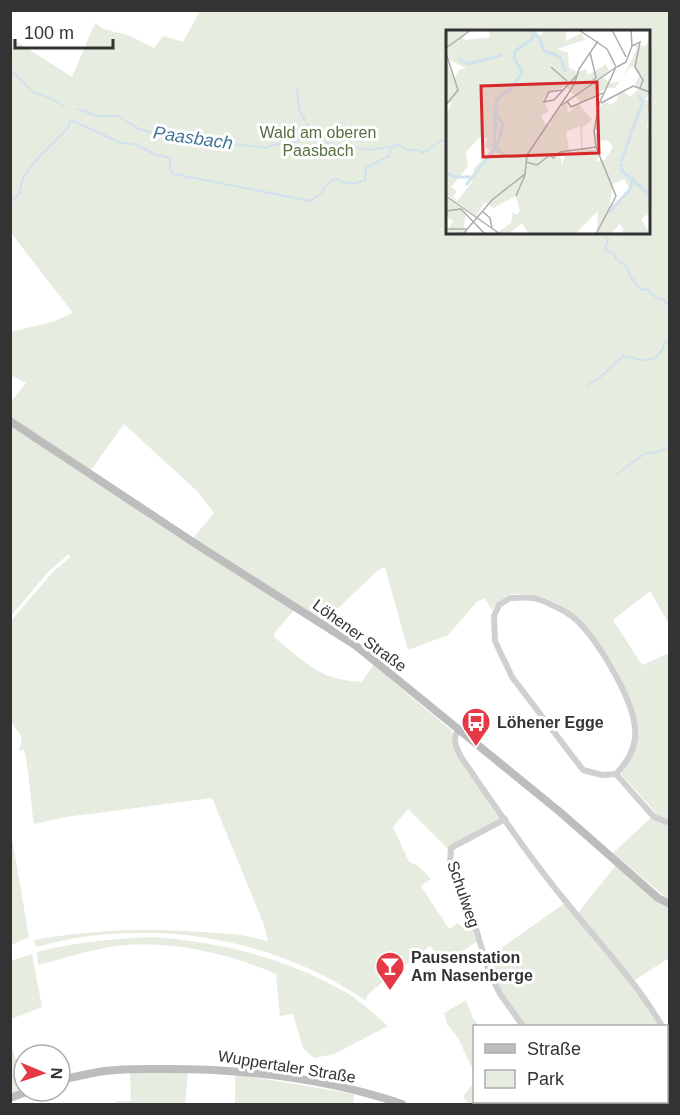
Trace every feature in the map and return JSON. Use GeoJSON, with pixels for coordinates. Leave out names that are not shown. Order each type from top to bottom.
{"type":"FeatureCollection","features":[{"type":"Feature","properties":{"kind":"street","name":"Löhener Straße"},"geometry":{"type":"LineString","coordinates":[[10,421],[199,546],[355,645],[560,812],[658,898],[669,904]]}},
{"type":"Feature","properties":{"kind":"street"},"geometry":{"type":"LineString","coordinates":[[510,598],[535,598],[574,617],[607,662],[621,686],[634,721],[635,736],[632,751],[616,774],[602,775],[583,770],[512,677],[495,641],[494,616],[499,605],[510,598]]}},
{"type":"Feature","properties":{"kind":"street"},"geometry":{"type":"LineString","coordinates":[[458,729],[454,743],[461,757],[565,901],[629,976],[661,1025]]}},
{"type":"Feature","properties":{"kind":"street"},"geometry":{"type":"LineString","coordinates":[[616,774],[654,817],[669,823]]}},
{"type":"Feature","properties":{"kind":"street","name":"Schulweg"},"geometry":{"type":"LineString","coordinates":[[505,819],[451,848],[450,862],[471,912],[488,969],[500,994],[522,1025]]}},
{"type":"Feature","properties":{"kind":"street","name":"Wuppertaler Straße"},"geometry":{"type":"LineString","coordinates":[[72,1078],[104,1071],[215,1069],[297,1080],[402,1104]]}},
{"type":"Feature","properties":{"kind":"green space","name":"Wald am oberen Paasbach"},"geometry":{"type":"Polygon","coordinates":[[[200,11],[669,11],[669,624],[650,591],[613,620],[642,665],[669,653],[669,900],[613,853],[656,813],[621,774],[637,741],[633,708],[625,686],[598,642],[563,607],[543,597],[511,594],[492,610],[484,598],[477,602],[448,635],[408,650],[385,567],[377,571],[325,621],[193,538],[214,513],[198,492],[124,424],[91,470],[11,418],[10,403],[26,383],[11,375],[11,332],[52,322],[73,313],[11,233],[11,38],[72,77],[95,23],[103,29],[128,35],[154,48],[163,36],[183,42],[200,11]]]}},
{"type":"Feature","properties":{"kind":"green space"},"geometry":{"type":"Polygon","coordinates":[[[11,424],[294,610],[273,635],[308,664],[333,677],[362,682],[373,665],[452,731],[454,747],[502,818],[448,849],[408,809],[393,827],[409,862],[418,866],[431,879],[421,886],[449,929],[458,923],[461,926],[473,920],[478,941],[444,963],[430,946],[374,989],[367,996],[366,1001],[329,979],[290,961],[249,947],[207,938],[164,933],[121,933],[78,938],[36,947],[34,940],[96,932],[138,930],[229,934],[268,941],[264,925],[212,798],[66,817],[34,824],[28,768],[24,750],[18,751],[22,739],[11,717],[11,621],[52,573],[70,557],[69,554],[49,571],[11,616],[11,424]]]}},
{"type":"Feature","properties":{"kind":"green space"},"geometry":{"type":"Polygon","coordinates":[[[10,827],[29,937],[11,945],[10,945],[10,827]]]}},
{"type":"Feature","properties":{"kind":"green space"},"geometry":{"type":"Polygon","coordinates":[[[616,865],[669,908],[669,958],[635,980],[578,913],[616,865]]]}},
{"type":"Feature","properties":{"kind":"green space"},"geometry":{"type":"Polygon","coordinates":[[[565,903],[633,983],[659,1025],[524,1025],[502,993],[487,958],[565,903]]]}},
{"type":"Feature","properties":{"kind":"green space"},"geometry":{"type":"Polygon","coordinates":[[[152,937],[227,947],[299,969],[351,995],[388,1026],[334,1054],[314,1058],[303,1048],[293,1014],[280,1016],[276,974],[257,966],[194,949],[151,944],[110,947],[38,965],[37,952],[94,942],[152,937]]]}},
{"type":"Feature","properties":{"kind":"green space"},"geometry":{"type":"Polygon","coordinates":[[[32,954],[42,1007],[11,1019],[11,961],[32,954]]]}},
{"type":"Feature","properties":{"kind":"green space"},"geometry":{"type":"Polygon","coordinates":[[[466,1000],[478,1025],[473,1025],[473,1070],[458,1038],[447,1024],[444,1013],[466,1000]]]}},
{"type":"Feature","properties":{"kind":"green space"},"geometry":{"type":"Polygon","coordinates":[[[668,1040],[670,1043],[668,1095],[668,1040]]]}},
{"type":"Feature","properties":{"kind":"green space"},"geometry":{"type":"Polygon","coordinates":[[[10,1043],[12,1049],[11,1094],[10,1043]]]}},
{"type":"Feature","properties":{"kind":"green space"},"geometry":{"type":"Polygon","coordinates":[[[130,1073],[188,1073],[185,1104],[117,1104],[115,1101],[131,1101],[130,1073]]]}},
{"type":"Feature","properties":{"kind":"green space"},"geometry":{"type":"Polygon","coordinates":[[[235,1074],[354,1094],[353,1104],[235,1104],[235,1074]]]}},
{"type":"Feature","properties":{"kind":"green space"},"geometry":{"type":"Polygon","coordinates":[[[473,1083],[473,1103],[524,1104],[469,1104],[463,1097],[473,1083]]]}},
{"type":"Feature","properties":{"kind":"green space"},"geometry":{"type":"Polygon","coordinates":[[[572,1103],[660,1103],[658,1104],[572,1103]]]}},
{"type":"Feature","properties":{"kind":"waterway","name":"Paasbach"},"geometry":{"type":"LineString","coordinates":[[10,69],[33,92],[63,106]]}},
{"type":"Feature","properties":{"kind":"waterway"},"geometry":{"type":"LineString","coordinates":[[297,88],[299,109],[305,120]]}},
{"type":"Feature","properties":{"kind":"waterway","name":"Paasbach"},"geometry":{"type":"LineString","coordinates":[[78,109],[97,116],[118,116],[139,129],[157,134],[265,148],[310,137],[334,145],[370,150],[388,147],[391,149],[399,145],[406,150],[419,150],[422,153],[446,140]]}},
{"type":"Feature","properties":{"kind":"waterway"},"geometry":{"type":"LineString","coordinates":[[10,203],[19,194],[23,178],[34,162],[67,129],[71,120],[121,143],[134,144],[154,154],[170,158],[170,170],[174,174],[310,201],[320,194],[331,180],[339,179],[341,182],[353,184],[365,180],[366,168],[389,156],[391,149]]}},
{"type":"Feature","properties":{"kind":"waterway"},"geometry":{"type":"LineString","coordinates":[[307,124],[318,138]]}},
{"type":"Feature","properties":{"kind":"waterway","name":"Paasbach"},"geometry":{"type":"LineString","coordinates":[[604,234],[608,239],[605,250],[614,254],[616,259],[626,266],[641,290],[646,289],[657,298],[664,299],[670,309]]}},
{"type":"Feature","properties":{"kind":"waterway"},"geometry":{"type":"LineString","coordinates":[[588,388],[590,383],[597,380],[623,356],[643,360],[654,359],[669,340],[670,324]]}},
{"type":"Feature","properties":{"kind":"waterway"},"geometry":{"type":"LineString","coordinates":[[617,474],[644,454],[661,451],[670,446]]}},
{"type":"Feature","properties":{"kind":"place","name":"Löhener Egge"},"geometry":{"type":"Point","coordinates":[476,748]}},
{"type":"Feature","properties":{"kind":"place","name":"Pausenstation Am Nasenberge"},"geometry":{"type":"Point","coordinates":[390,992]}}]}
